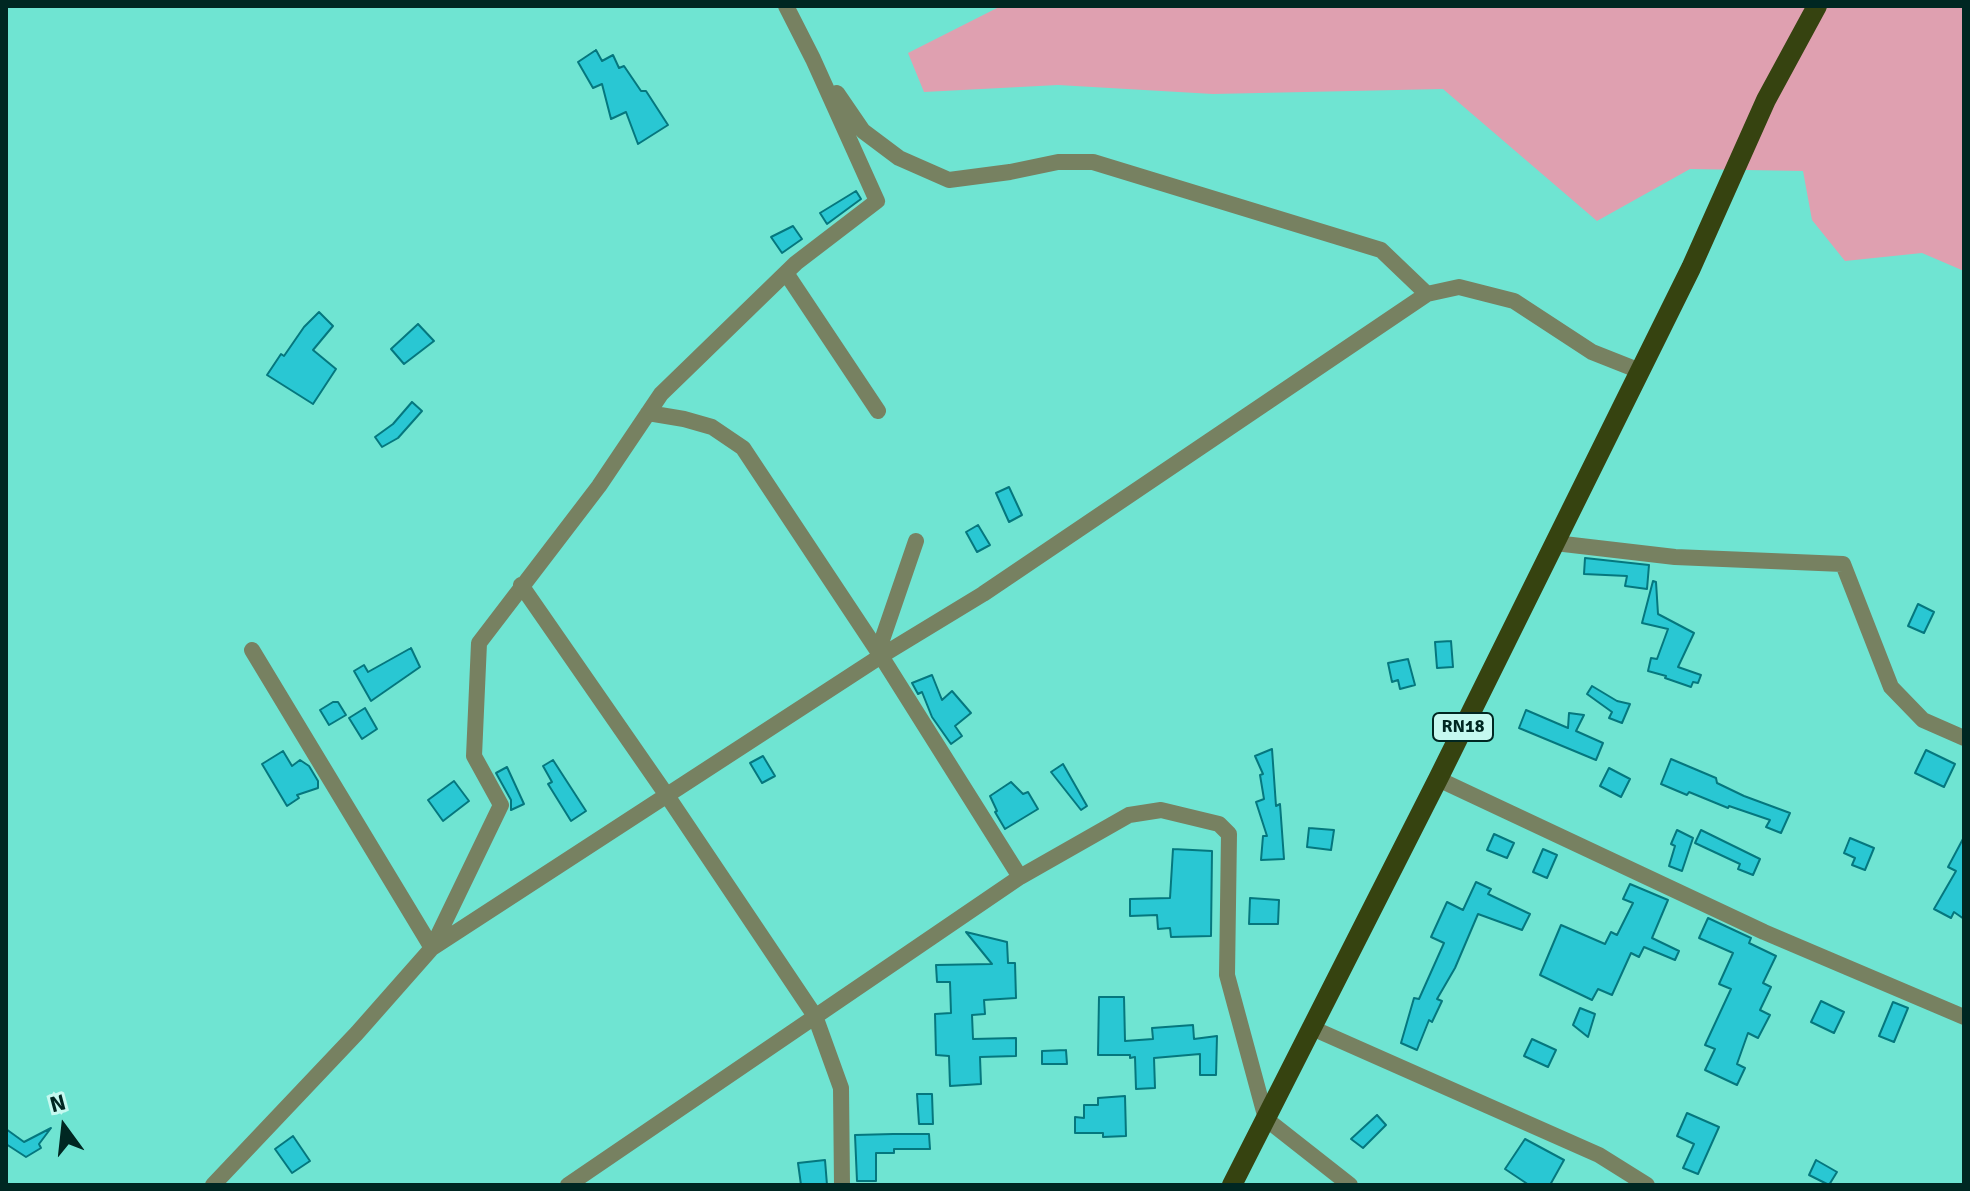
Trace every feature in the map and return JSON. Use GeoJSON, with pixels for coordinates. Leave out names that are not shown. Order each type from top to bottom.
{"type":"FeatureCollection","features":[{"type":"Feature","properties":{"kind":"main road","name":"RN18"},"geometry":{"type":"LineString","coordinates":[[1232,1185],[1438,779],[1691,268],[1766,100],[1817,6]]}},
{"type":"Feature","properties":{"kind":"street"},"geometry":{"type":"LineString","coordinates":[[213,1185],[357,1033],[432,948],[501,805],[474,756],[479,643],[599,486],[661,394],[786,273],[877,201],[786,6]]}},
{"type":"Feature","properties":{"kind":"street"},"geometry":{"type":"LineString","coordinates":[[813,59],[863,131],[899,158],[949,180],[1058,162],[1093,162],[1381,250],[1427,294]]}},
{"type":"Feature","properties":{"kind":"street"},"geometry":{"type":"LineString","coordinates":[[786,273],[878,411]]}},
{"type":"Feature","properties":{"kind":"street"},"geometry":{"type":"LineString","coordinates":[[432,948],[881,656],[983,594],[1427,294],[1459,287],[1514,301],[1592,352],[1640,371]]}},
{"type":"Feature","properties":{"kind":"street"},"geometry":{"type":"LineString","coordinates":[[648,413],[712,427],[743,448],[881,656],[1020,877]]}},
{"type":"Feature","properties":{"kind":"street"},"geometry":{"type":"LineString","coordinates":[[881,656],[881,643],[916,541]]}},
{"type":"Feature","properties":{"kind":"street"},"geometry":{"type":"LineString","coordinates":[[1555,543],[1675,557],[1843,564],[1891,687],[1923,720],[1964,738]]}},
{"type":"Feature","properties":{"kind":"street"},"geometry":{"type":"LineString","coordinates":[[521,585],[815,1016],[841,1088],[842,1185]]}},
{"type":"Feature","properties":{"kind":"street"},"geometry":{"type":"LineString","coordinates":[[252,650],[432,948]]}},
{"type":"Feature","properties":{"kind":"street"},"geometry":{"type":"LineString","coordinates":[[1438,779],[1764,932],[1964,1017]]}},
{"type":"Feature","properties":{"kind":"street"},"geometry":{"type":"LineString","coordinates":[[568,1185],[1020,877],[1129,815],[1161,810],[1219,824],[1229,834],[1227,975],[1266,1119],[1350,1185]]}},
{"type":"Feature","properties":{"kind":"street"},"geometry":{"type":"LineString","coordinates":[[1312,1028],[1599,1155],[1647,1185]]}},
{"type":"Feature","properties":{"kind":"shaded area"},"geometry":{"type":"Polygon","coordinates":[[[1001,6],[1964,6],[1964,271],[1922,253],[1845,261],[1812,220],[1803,171],[1690,169],[1597,221],[1443,89],[1213,94],[1058,85],[924,92],[908,53],[1001,6]]]}},
{"type":"Feature","properties":{"kind":"building"},"geometry":{"type":"Polygon","coordinates":[[[596,50],[602,61],[613,55],[619,68],[624,66],[641,91],[646,91],[668,125],[638,144],[626,112],[611,119],[602,84],[593,88],[578,62],[596,50]]]}},
{"type":"Feature","properties":{"kind":"building"},"geometry":{"type":"Polygon","coordinates":[[[856,191],[861,199],[827,224],[820,213],[856,191]]]}},
{"type":"Feature","properties":{"kind":"building"},"geometry":{"type":"Polygon","coordinates":[[[793,226],[802,239],[782,253],[771,237],[793,226]]]}},
{"type":"Feature","properties":{"kind":"building"},"geometry":{"type":"Polygon","coordinates":[[[319,312],[333,326],[313,350],[336,369],[313,404],[267,375],[281,354],[284,356],[304,327],[319,312]]]}},
{"type":"Feature","properties":{"kind":"building"},"geometry":{"type":"Polygon","coordinates":[[[418,324],[434,341],[404,364],[391,349],[418,324]]]}},
{"type":"Feature","properties":{"kind":"building"},"geometry":{"type":"Polygon","coordinates":[[[412,402],[422,411],[398,438],[382,447],[375,437],[393,424],[412,402]]]}},
{"type":"Feature","properties":{"kind":"building"},"geometry":{"type":"Polygon","coordinates":[[[1009,487],[1022,515],[1009,522],[996,493],[1009,487]]]}},
{"type":"Feature","properties":{"kind":"building"},"geometry":{"type":"Polygon","coordinates":[[[978,525],[990,545],[977,552],[966,532],[978,525]]]}},
{"type":"Feature","properties":{"kind":"building"},"geometry":{"type":"Polygon","coordinates":[[[1585,558],[1649,565],[1647,589],[1625,586],[1627,576],[1584,574],[1585,558]]]}},
{"type":"Feature","properties":{"kind":"building"},"geometry":{"type":"Polygon","coordinates":[[[1653,581],[1656,582],[1658,614],[1694,633],[1678,667],[1701,675],[1698,683],[1693,682],[1691,687],[1648,671],[1651,658],[1657,659],[1668,629],[1642,623],[1653,581]]]}},
{"type":"Feature","properties":{"kind":"building"},"geometry":{"type":"Polygon","coordinates":[[[1918,604],[1934,612],[1924,633],[1908,626],[1918,604]]]}},
{"type":"Feature","properties":{"kind":"building"},"geometry":{"type":"Polygon","coordinates":[[[1451,641],[1453,667],[1437,668],[1435,642],[1451,641]]]}},
{"type":"Feature","properties":{"kind":"building"},"geometry":{"type":"Polygon","coordinates":[[[411,648],[420,667],[371,701],[354,671],[364,665],[368,672],[411,648]]]}},
{"type":"Feature","properties":{"kind":"building"},"geometry":{"type":"Polygon","coordinates":[[[1408,659],[1415,685],[1400,689],[1398,680],[1392,682],[1388,663],[1408,659]]]}},
{"type":"Feature","properties":{"kind":"building"},"geometry":{"type":"Polygon","coordinates":[[[932,675],[942,700],[952,691],[971,713],[955,726],[962,736],[951,744],[932,717],[922,692],[918,694],[912,683],[932,675]]]}},
{"type":"Feature","properties":{"kind":"building"},"geometry":{"type":"Polygon","coordinates":[[[1592,686],[1617,701],[1630,704],[1622,723],[1609,718],[1612,712],[1587,694],[1592,686]]]}},
{"type":"Feature","properties":{"kind":"building"},"geometry":{"type":"Polygon","coordinates":[[[338,702],[346,715],[329,725],[320,710],[338,702]]]}},
{"type":"Feature","properties":{"kind":"building"},"geometry":{"type":"Polygon","coordinates":[[[365,708],[377,729],[362,739],[349,718],[365,708]]]}},
{"type":"Feature","properties":{"kind":"building"},"geometry":{"type":"Polygon","coordinates":[[[1526,710],[1568,728],[1569,713],[1584,715],[1576,731],[1603,743],[1596,760],[1519,728],[1526,710]]]}},
{"type":"Feature","properties":{"kind":"building"},"geometry":{"type":"Polygon","coordinates":[[[1272,749],[1284,859],[1261,860],[1263,836],[1267,836],[1256,802],[1264,799],[1260,775],[1263,774],[1255,756],[1272,749]]]}},
{"type":"Feature","properties":{"kind":"building"},"geometry":{"type":"Polygon","coordinates":[[[1926,750],[1955,764],[1944,787],[1915,773],[1926,750]]]}},
{"type":"Feature","properties":{"kind":"building"},"geometry":{"type":"Polygon","coordinates":[[[283,751],[292,766],[300,760],[309,766],[318,781],[318,788],[297,795],[299,798],[287,806],[262,764],[283,751]]]}},
{"type":"Feature","properties":{"kind":"building"},"geometry":{"type":"Polygon","coordinates":[[[763,756],[775,776],[762,783],[750,763],[763,756]]]}},
{"type":"Feature","properties":{"kind":"building"},"geometry":{"type":"Polygon","coordinates":[[[1671,759],[1716,778],[1717,783],[1744,796],[1790,813],[1781,833],[1766,827],[1770,820],[1661,784],[1671,759]]]}},
{"type":"Feature","properties":{"kind":"building"},"geometry":{"type":"Polygon","coordinates":[[[553,760],[586,811],[571,821],[548,784],[552,782],[543,766],[553,760]]]}},
{"type":"Feature","properties":{"kind":"building"},"geometry":{"type":"Polygon","coordinates":[[[1063,764],[1087,806],[1081,810],[1051,772],[1063,764]]]}},
{"type":"Feature","properties":{"kind":"building"},"geometry":{"type":"Polygon","coordinates":[[[507,767],[524,804],[511,810],[511,800],[496,773],[507,767]]]}},
{"type":"Feature","properties":{"kind":"building"},"geometry":{"type":"Polygon","coordinates":[[[1609,768],[1630,779],[1621,797],[1600,786],[1609,768]]]}},
{"type":"Feature","properties":{"kind":"building"},"geometry":{"type":"Polygon","coordinates":[[[454,781],[469,801],[443,821],[428,800],[454,781]]]}},
{"type":"Feature","properties":{"kind":"building"},"geometry":{"type":"Polygon","coordinates":[[[1011,782],[1023,794],[1028,792],[1038,809],[1005,829],[990,796],[1011,782]]]}},
{"type":"Feature","properties":{"kind":"building"},"geometry":{"type":"Polygon","coordinates":[[[1309,828],[1334,830],[1331,850],[1307,847],[1309,828]]]}},
{"type":"Feature","properties":{"kind":"building"},"geometry":{"type":"Polygon","coordinates":[[[1677,830],[1693,838],[1682,871],[1669,866],[1675,846],[1671,844],[1677,830]]]}},
{"type":"Feature","properties":{"kind":"building"},"geometry":{"type":"Polygon","coordinates":[[[1701,830],[1760,859],[1753,875],[1738,869],[1740,864],[1695,843],[1701,830]]]}},
{"type":"Feature","properties":{"kind":"building"},"geometry":{"type":"Polygon","coordinates":[[[1494,834],[1514,843],[1507,858],[1487,850],[1494,834]]]}},
{"type":"Feature","properties":{"kind":"building"},"geometry":{"type":"Polygon","coordinates":[[[1964,837],[1964,919],[1954,912],[1951,918],[1934,909],[1956,871],[1948,867],[1964,837]]]}},
{"type":"Feature","properties":{"kind":"building"},"geometry":{"type":"Polygon","coordinates":[[[1850,838],[1874,848],[1865,870],[1852,865],[1855,858],[1844,853],[1850,838]]]}},
{"type":"Feature","properties":{"kind":"building"},"geometry":{"type":"Polygon","coordinates":[[[1173,849],[1212,851],[1211,936],[1171,937],[1170,928],[1158,929],[1157,915],[1130,916],[1130,899],[1170,898],[1173,849]]]}},
{"type":"Feature","properties":{"kind":"building"},"geometry":{"type":"Polygon","coordinates":[[[1543,849],[1557,855],[1547,878],[1533,872],[1543,849]]]}},
{"type":"Feature","properties":{"kind":"building"},"geometry":{"type":"Polygon","coordinates":[[[1476,882],[1491,889],[1488,894],[1530,914],[1522,930],[1478,914],[1455,968],[1437,999],[1442,1001],[1432,1022],[1429,1020],[1417,1050],[1401,1043],[1414,998],[1419,999],[1444,943],[1431,937],[1447,902],[1463,910],[1476,882]]]}},
{"type":"Feature","properties":{"kind":"building"},"geometry":{"type":"Polygon","coordinates":[[[1630,884],[1668,900],[1652,938],[1679,951],[1675,960],[1644,947],[1639,957],[1631,953],[1612,995],[1598,989],[1592,1000],[1540,975],[1561,925],[1605,944],[1611,932],[1617,935],[1633,903],[1623,899],[1630,884]]]}},
{"type":"Feature","properties":{"kind":"building"},"geometry":{"type":"Polygon","coordinates":[[[1250,898],[1279,900],[1278,924],[1249,924],[1250,898]]]}},
{"type":"Feature","properties":{"kind":"building"},"geometry":{"type":"Polygon","coordinates":[[[1708,918],[1751,938],[1749,943],[1776,956],[1763,983],[1771,987],[1760,1010],[1770,1015],[1758,1038],[1748,1033],[1737,1064],[1745,1068],[1737,1085],[1705,1070],[1715,1049],[1705,1045],[1731,989],[1719,984],[1733,953],[1699,938],[1708,918]]]}},
{"type":"Feature","properties":{"kind":"building"},"geometry":{"type":"Polygon","coordinates":[[[966,932],[1007,942],[1008,963],[1015,963],[1016,998],[984,1000],[985,1014],[972,1015],[973,1039],[1016,1038],[1016,1056],[980,1057],[981,1084],[950,1086],[949,1056],[936,1055],[935,1014],[951,1013],[950,982],[937,982],[936,965],[992,964],[966,932]]]}},
{"type":"Feature","properties":{"kind":"building"},"geometry":{"type":"Polygon","coordinates":[[[1099,997],[1124,997],[1125,1041],[1153,1039],[1152,1028],[1193,1025],[1194,1039],[1217,1036],[1216,1075],[1200,1075],[1200,1054],[1154,1058],[1155,1088],[1136,1089],[1135,1057],[1098,1055],[1099,997]]]}},
{"type":"Feature","properties":{"kind":"building"},"geometry":{"type":"Polygon","coordinates":[[[1821,1001],[1844,1012],[1834,1033],[1811,1022],[1821,1001]]]}},
{"type":"Feature","properties":{"kind":"building"},"geometry":{"type":"Polygon","coordinates":[[[1893,1002],[1908,1008],[1894,1042],[1879,1036],[1893,1002]]]}},
{"type":"Feature","properties":{"kind":"building"},"geometry":{"type":"Polygon","coordinates":[[[1580,1008],[1595,1014],[1588,1037],[1573,1025],[1580,1008]]]}},
{"type":"Feature","properties":{"kind":"building"},"geometry":{"type":"Polygon","coordinates":[[[1532,1039],[1556,1050],[1548,1067],[1524,1056],[1532,1039]]]}},
{"type":"Feature","properties":{"kind":"building"},"geometry":{"type":"Polygon","coordinates":[[[1066,1050],[1067,1064],[1042,1064],[1042,1051],[1066,1050]]]}},
{"type":"Feature","properties":{"kind":"building"},"geometry":{"type":"Polygon","coordinates":[[[917,1094],[932,1094],[933,1124],[919,1124],[917,1094]]]}},
{"type":"Feature","properties":{"kind":"building"},"geometry":{"type":"Polygon","coordinates":[[[1125,1096],[1126,1136],[1075,1133],[1075,1117],[1084,1118],[1084,1105],[1098,1105],[1098,1098],[1125,1096]]]}},
{"type":"Feature","properties":{"kind":"building"},"geometry":{"type":"Polygon","coordinates":[[[1687,1113],[1719,1127],[1698,1174],[1683,1168],[1694,1144],[1677,1136],[1687,1113]]]}},
{"type":"Feature","properties":{"kind":"building"},"geometry":{"type":"Polygon","coordinates":[[[1377,1115],[1386,1125],[1363,1148],[1351,1139],[1377,1115]]]}},
{"type":"Feature","properties":{"kind":"building"},"geometry":{"type":"Polygon","coordinates":[[[51,1128],[39,1144],[41,1148],[26,1157],[6,1144],[6,1129],[24,1142],[51,1128]]]}},
{"type":"Feature","properties":{"kind":"building"},"geometry":{"type":"Polygon","coordinates":[[[929,1134],[930,1149],[894,1149],[894,1153],[876,1153],[876,1181],[857,1181],[855,1135],[929,1134]]]}},
{"type":"Feature","properties":{"kind":"building"},"geometry":{"type":"Polygon","coordinates":[[[293,1136],[310,1161],[292,1173],[275,1149],[293,1136]]]}},
{"type":"Feature","properties":{"kind":"building"},"geometry":{"type":"Polygon","coordinates":[[[1525,1139],[1564,1160],[1550,1185],[1529,1185],[1505,1169],[1525,1139]]]}},
{"type":"Feature","properties":{"kind":"building"},"geometry":{"type":"Polygon","coordinates":[[[825,1160],[827,1185],[801,1185],[798,1163],[825,1160]]]}},
{"type":"Feature","properties":{"kind":"building"},"geometry":{"type":"Polygon","coordinates":[[[1816,1160],[1837,1172],[1829,1185],[1809,1175],[1816,1160]]]}}]}
